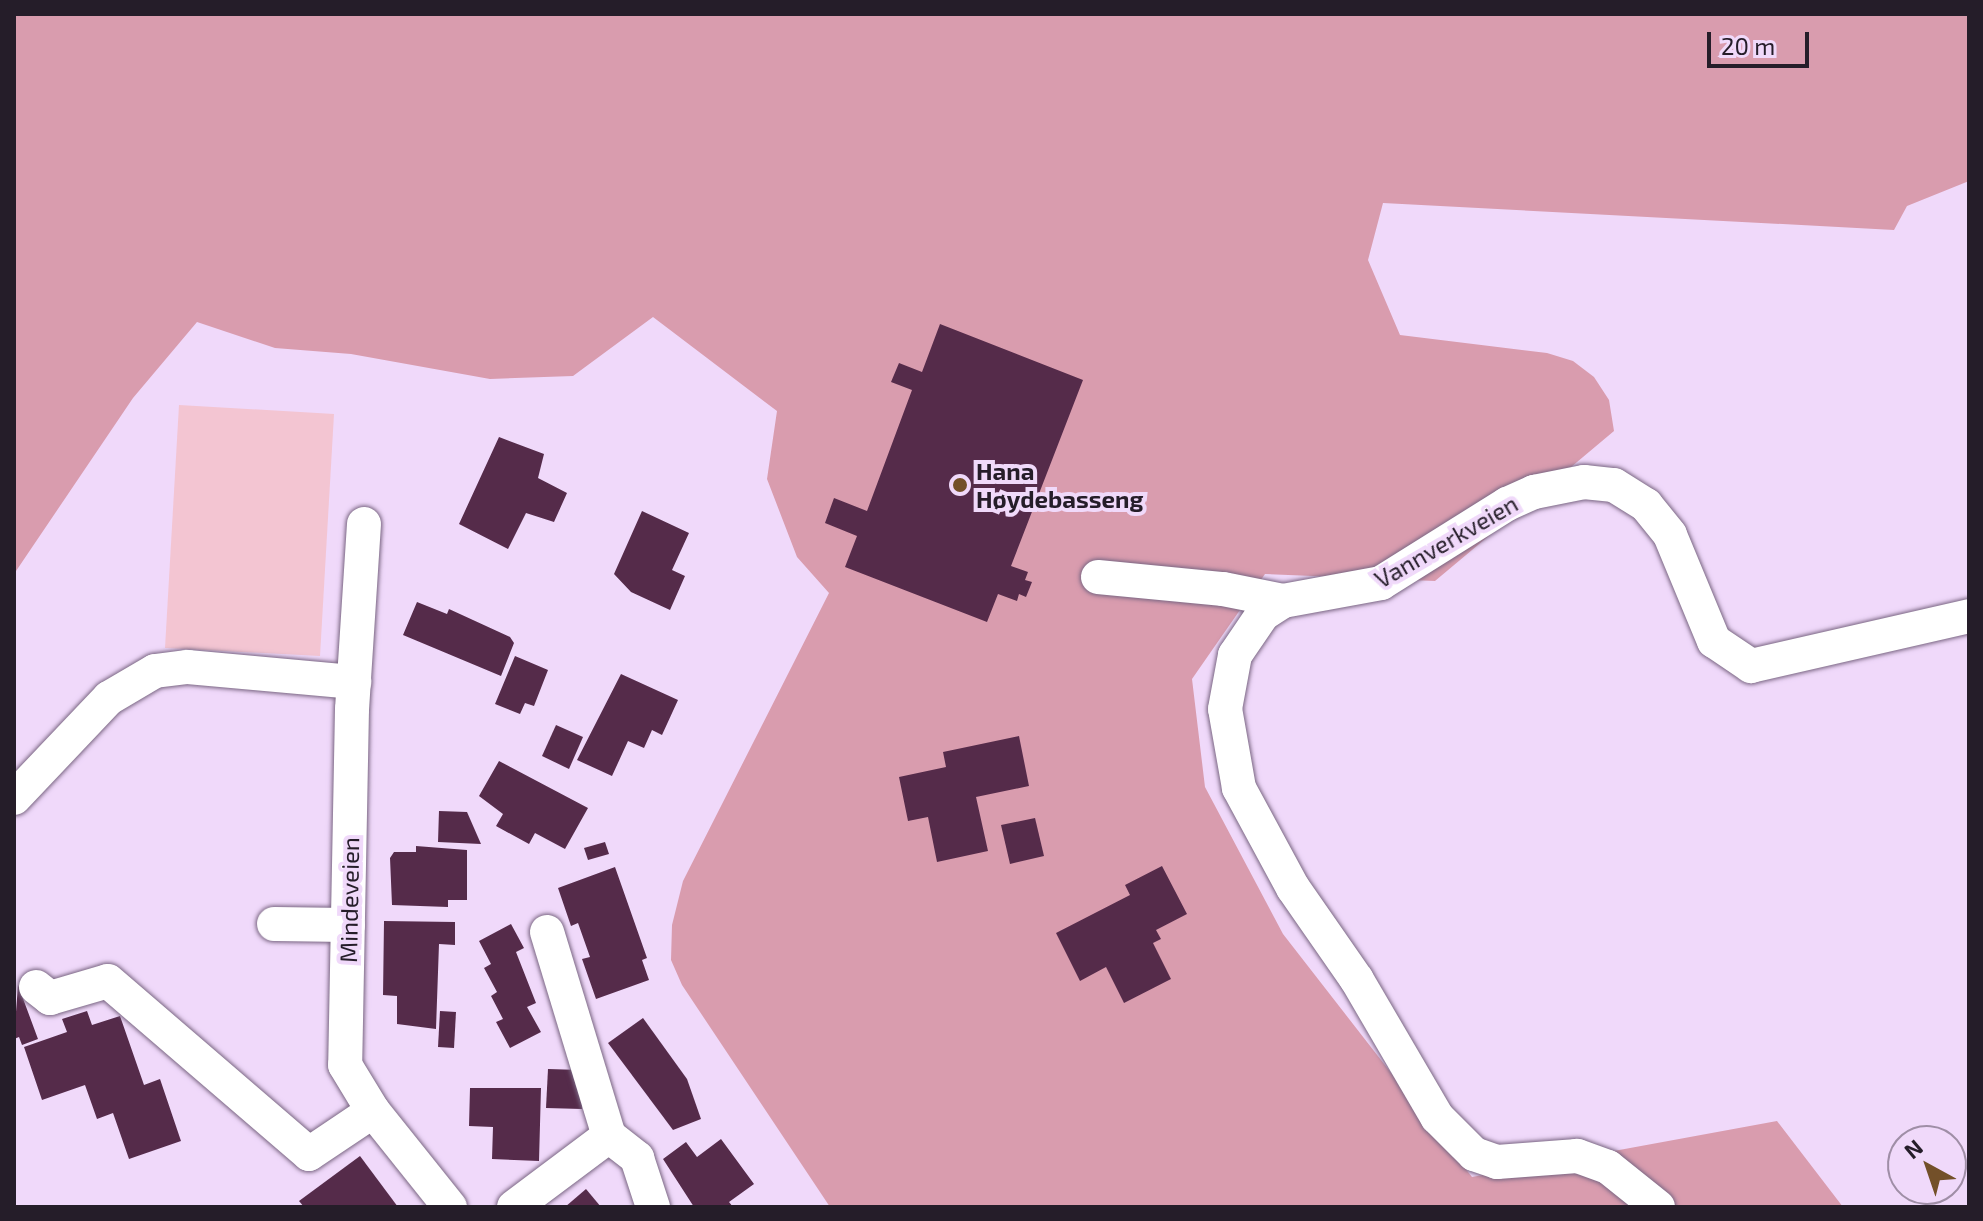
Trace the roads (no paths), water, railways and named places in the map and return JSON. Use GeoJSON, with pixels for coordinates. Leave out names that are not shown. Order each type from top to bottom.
{"type":"FeatureCollection","features":[{"type":"Feature","properties":{"kind":"street","name":"Vannverkveien"},"geometry":{"type":"LineString","coordinates":[[1283,601],[1381,583],[1507,504],[1534,492],[1584,482],[1614,485],[1646,505],[1670,535],[1709,633],[1751,666],[1969,616]]}},
{"type":"Feature","properties":{"kind":"street","name":"Mindeveien"},"geometry":{"type":"LineString","coordinates":[[364,524],[354,682],[345,1065],[373,1111],[450,1207]]}},
{"type":"Feature","properties":{"kind":"street"},"geometry":{"type":"LineString","coordinates":[[1098,577],[1223,589],[1283,601]]}},
{"type":"Feature","properties":{"kind":"street"},"geometry":{"type":"LineString","coordinates":[[1283,601],[1263,614],[1235,655],[1225,709],[1239,788],[1293,888],[1454,1138],[1474,1154],[1497,1162],[1577,1156],[1608,1167],[1658,1207]]}},
{"type":"Feature","properties":{"kind":"street"},"geometry":{"type":"LineString","coordinates":[[14,798],[109,698],[155,671],[188,667],[354,682]]}},
{"type":"Feature","properties":{"kind":"street"},"geometry":{"type":"LineString","coordinates":[[274,924],[348,925]]}},
{"type":"Feature","properties":{"kind":"street"},"geometry":{"type":"LineString","coordinates":[[547,932],[609,1136],[637,1158],[653,1207]]}},
{"type":"Feature","properties":{"kind":"street"},"geometry":{"type":"LineString","coordinates":[[36,987],[50,998],[108,981],[309,1154],[373,1111]]}},
{"type":"Feature","properties":{"kind":"street"},"geometry":{"type":"LineString","coordinates":[[514,1207],[609,1136]]}},
{"type":"Feature","properties":{"kind":"place","name":"Hana Høydebasseng"},"geometry":{"type":"Point","coordinates":[960,485]}}]}
